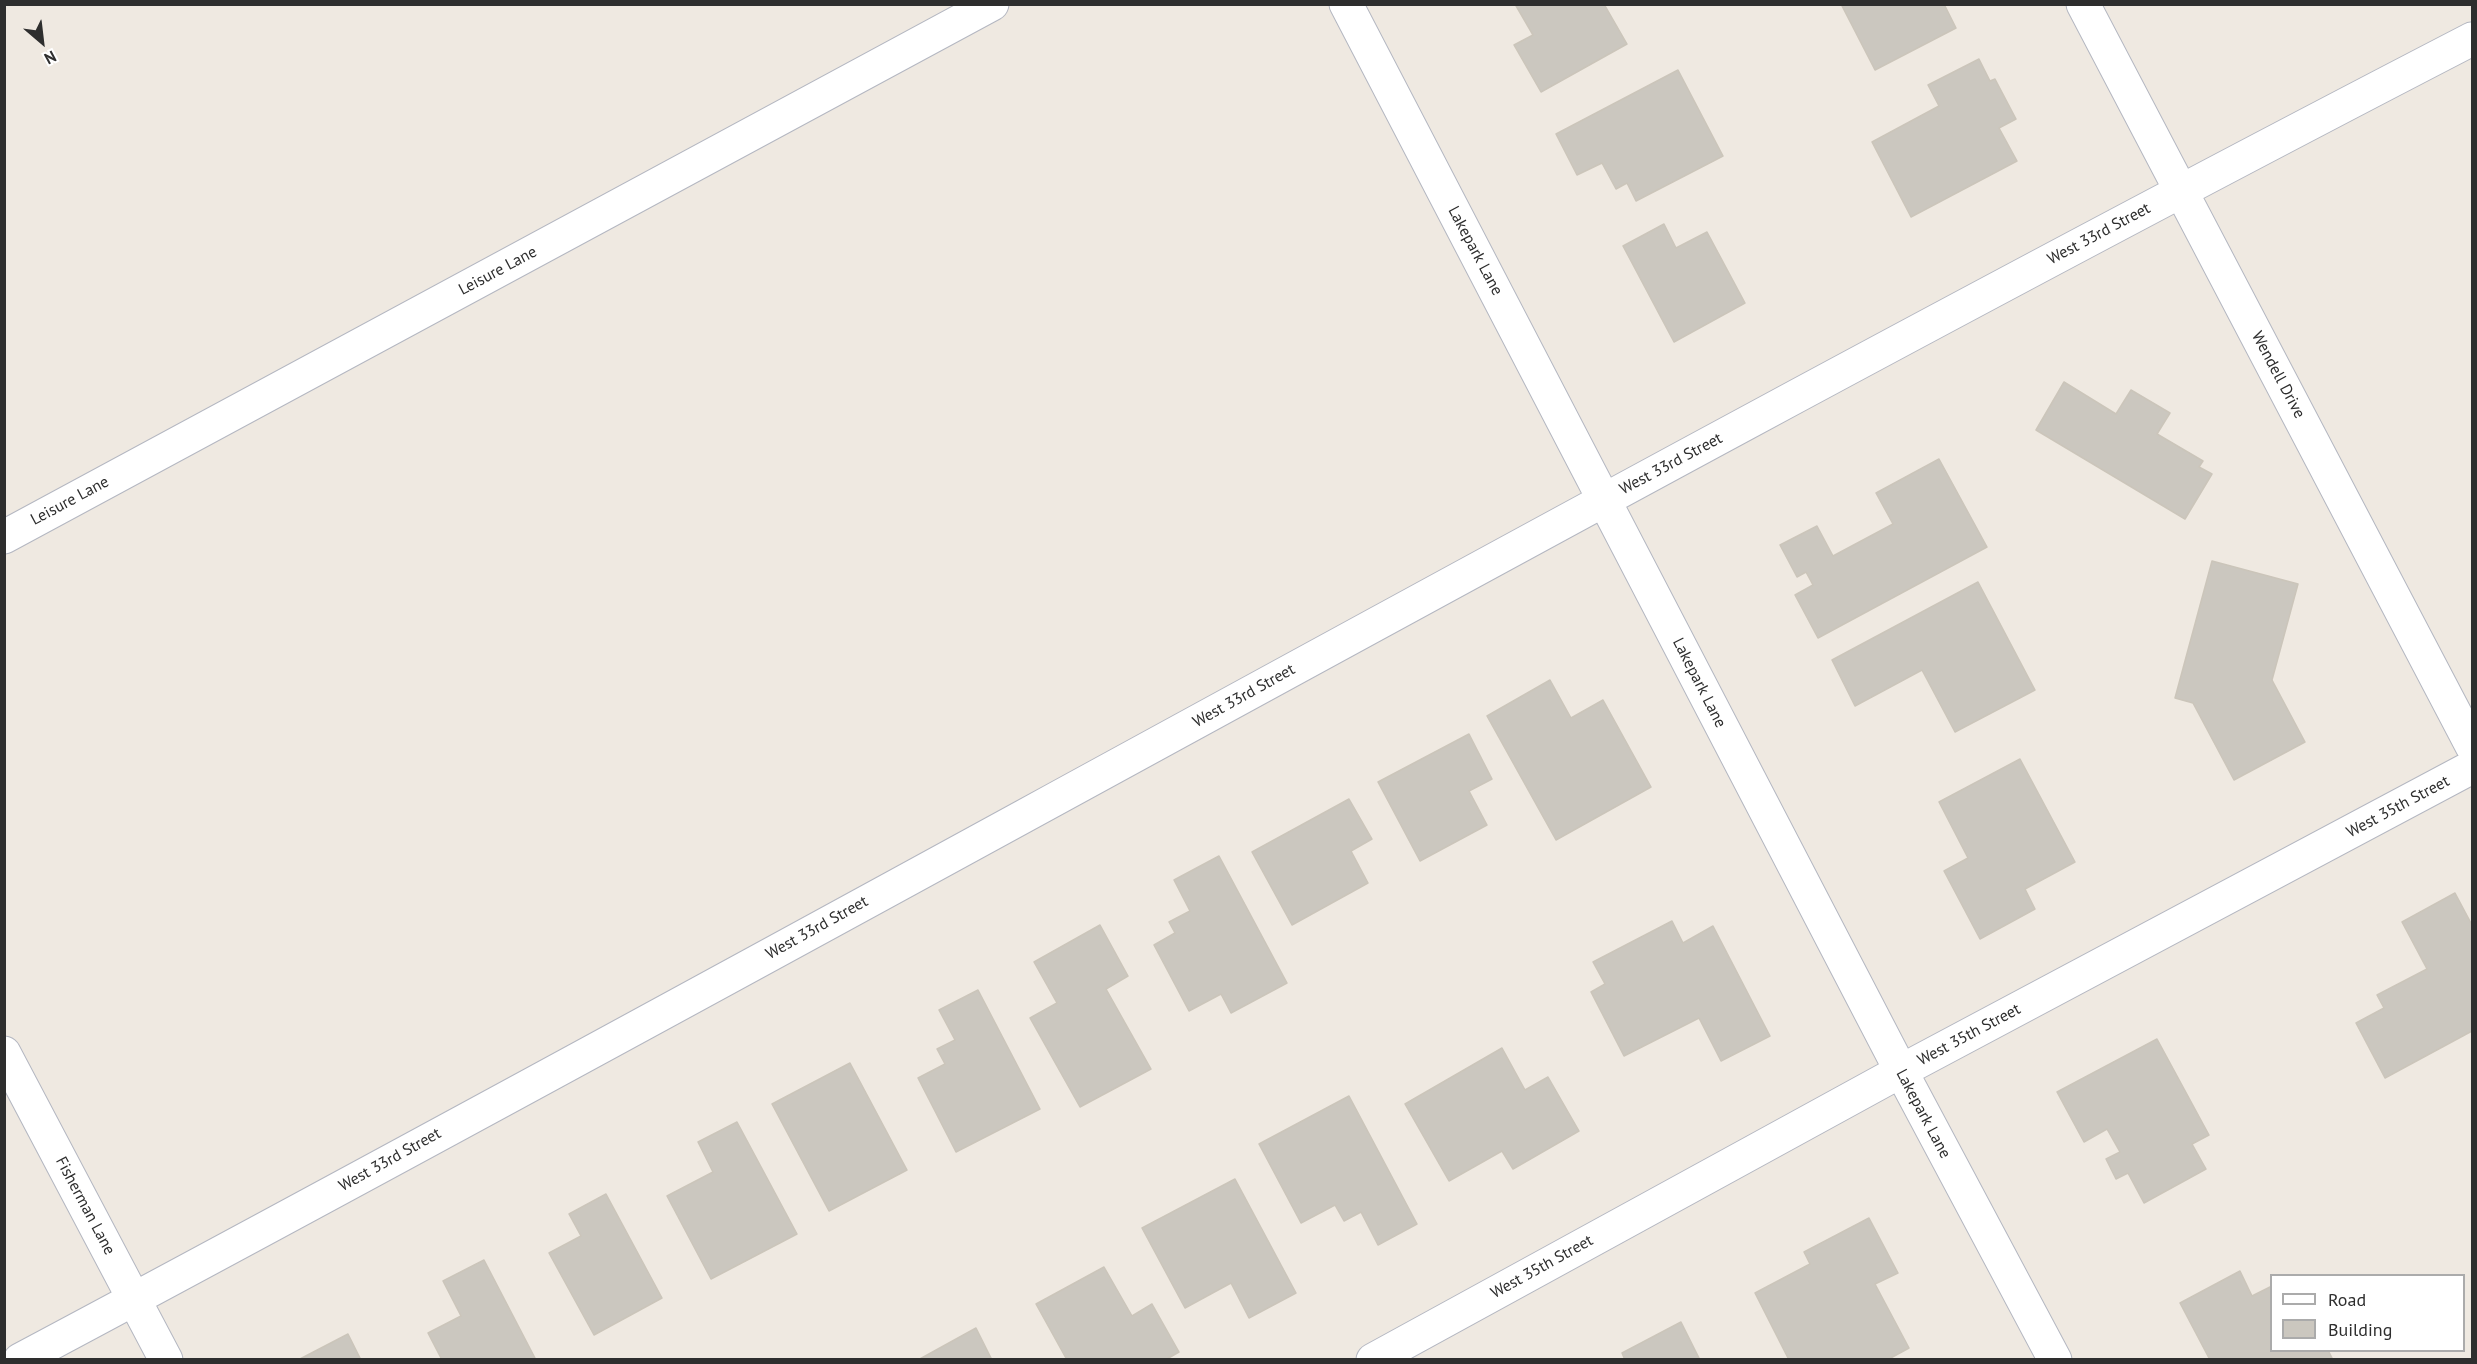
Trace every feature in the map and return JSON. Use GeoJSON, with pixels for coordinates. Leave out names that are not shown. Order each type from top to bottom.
{"type":"FeatureCollection","features":[{"type":"Feature","properties":{"kind":"street","name":"Leisure Lane"},"geometry":{"type":"LineString","coordinates":[[4,537],[992,4]]}},
{"type":"Feature","properties":{"kind":"street","name":"Lakepark Lane"},"geometry":{"type":"LineString","coordinates":[[1346,4],[1900,1071],[2055,1359]]}},
{"type":"Feature","properties":{"kind":"street","name":"Wendell Drive"},"geometry":{"type":"LineString","coordinates":[[2083,4],[2472,746]]}},
{"type":"Feature","properties":{"kind":"street","name":"West 33rd Street"},"geometry":{"type":"LineString","coordinates":[[20,1359],[1605,500],[2181,190],[2472,39]]}},
{"type":"Feature","properties":{"kind":"street","name":"West 35th Street"},"geometry":{"type":"LineString","coordinates":[[1373,1359],[1900,1071],[2472,767]]}},
{"type":"Feature","properties":{"kind":"street","name":"Fisherman Lane"},"geometry":{"type":"LineString","coordinates":[[4,1053],[166,1359]]}},
{"type":"Feature","properties":{"kind":"building"},"geometry":{"type":"Polygon","coordinates":[[[1515,4],[1604,4],[1627,44],[1541,92],[1514,45],[1533,35],[1515,4]]]}},
{"type":"Feature","properties":{"kind":"building"},"geometry":{"type":"Polygon","coordinates":[[[1841,4],[1944,4],[1956,28],[1875,70],[1841,4]]]}},
{"type":"Feature","properties":{"kind":"building"},"geometry":{"type":"Polygon","coordinates":[[[1979,59],[1990,81],[1995,79],[2016,119],[1999,128],[2017,161],[1911,217],[1872,142],[1939,106],[1928,85],[1979,59]]]}},
{"type":"Feature","properties":{"kind":"building"},"geometry":{"type":"Polygon","coordinates":[[[1678,70],[1723,156],[1636,201],[1627,183],[1616,189],[1602,163],[1577,175],[1556,134],[1678,70]]]}},
{"type":"Feature","properties":{"kind":"building"},"geometry":{"type":"Polygon","coordinates":[[[1664,224],[1676,248],[1707,232],[1745,303],[1674,342],[1623,246],[1664,224]]]}},
{"type":"Feature","properties":{"kind":"building"},"geometry":{"type":"Polygon","coordinates":[[[2064,382],[2116,414],[2131,390],[2170,413],[2157,434],[2203,461],[2199,467],[2212,474],[2185,519],[2036,430],[2064,382]]]}},
{"type":"Feature","properties":{"kind":"building"},"geometry":{"type":"Polygon","coordinates":[[[1939,459],[1987,547],[1818,638],[1795,595],[1813,585],[1806,572],[1797,577],[1780,545],[1817,526],[1833,556],[1893,524],[1876,493],[1939,459]]]}},
{"type":"Feature","properties":{"kind":"building"},"geometry":{"type":"Polygon","coordinates":[[[2212,561],[2298,584],[2272,680],[2305,742],[2234,780],[2193,703],[2175,698],[2212,561]]]}},
{"type":"Feature","properties":{"kind":"building"},"geometry":{"type":"Polygon","coordinates":[[[1978,582],[2035,690],[1955,732],[1922,670],[1855,706],[1832,660],[1978,582]]]}},
{"type":"Feature","properties":{"kind":"building"},"geometry":{"type":"Polygon","coordinates":[[[1550,680],[1571,718],[1603,700],[1651,787],[1556,840],[1487,716],[1550,680]]]}},
{"type":"Feature","properties":{"kind":"building"},"geometry":{"type":"Polygon","coordinates":[[[1469,734],[1492,779],[1469,791],[1487,825],[1420,861],[1378,782],[1469,734]]]}},
{"type":"Feature","properties":{"kind":"building"},"geometry":{"type":"Polygon","coordinates":[[[2020,759],[2075,862],[2025,889],[2035,909],[1980,939],[1944,871],[1968,858],[1939,802],[2020,759]]]}},
{"type":"Feature","properties":{"kind":"building"},"geometry":{"type":"Polygon","coordinates":[[[1349,799],[1372,839],[1351,851],[1368,883],[1292,925],[1252,852],[1349,799]]]}},
{"type":"Feature","properties":{"kind":"building"},"geometry":{"type":"Polygon","coordinates":[[[1219,856],[1287,983],[1231,1013],[1221,994],[1189,1011],[1154,945],[1175,933],[1169,922],[1190,911],[1174,880],[1219,856]]]}},
{"type":"Feature","properties":{"kind":"building"},"geometry":{"type":"Polygon","coordinates":[[[2455,893],[2472,925],[2472,1031],[2385,1078],[2356,1023],[2384,1008],[2377,995],[2427,969],[2402,922],[2455,893]]]}},
{"type":"Feature","properties":{"kind":"building"},"geometry":{"type":"Polygon","coordinates":[[[1672,921],[1683,943],[1713,926],[1770,1036],[1721,1061],[1699,1018],[1624,1056],[1591,992],[1605,984],[1593,962],[1672,921]]]}},
{"type":"Feature","properties":{"kind":"building"},"geometry":{"type":"Polygon","coordinates":[[[1100,925],[1128,976],[1106,989],[1151,1069],[1080,1107],[1030,1018],[1057,1003],[1034,962],[1100,925]]]}},
{"type":"Feature","properties":{"kind":"building"},"geometry":{"type":"Polygon","coordinates":[[[978,990],[1040,1109],[956,1152],[918,1078],[945,1064],[937,1049],[955,1040],[939,1010],[978,990]]]}},
{"type":"Feature","properties":{"kind":"building"},"geometry":{"type":"Polygon","coordinates":[[[2157,1039],[2209,1135],[2192,1144],[2206,1169],[2144,1203],[2128,1173],[2116,1179],[2106,1159],[2120,1152],[2107,1129],[2084,1142],[2057,1092],[2157,1039]]]}},
{"type":"Feature","properties":{"kind":"building"},"geometry":{"type":"Polygon","coordinates":[[[1502,1048],[1525,1090],[1548,1077],[1579,1131],[1513,1169],[1502,1151],[1449,1181],[1405,1104],[1502,1048]]]}},
{"type":"Feature","properties":{"kind":"building"},"geometry":{"type":"Polygon","coordinates":[[[850,1063],[907,1170],[829,1211],[772,1104],[850,1063]]]}},
{"type":"Feature","properties":{"kind":"building"},"geometry":{"type":"Polygon","coordinates":[[[1349,1096],[1417,1224],[1378,1245],[1361,1212],[1344,1221],[1335,1205],[1301,1223],[1259,1144],[1349,1096]]]}},
{"type":"Feature","properties":{"kind":"building"},"geometry":{"type":"Polygon","coordinates":[[[737,1122],[797,1234],[711,1279],[667,1196],[713,1172],[698,1142],[737,1122]]]}},
{"type":"Feature","properties":{"kind":"building"},"geometry":{"type":"Polygon","coordinates":[[[1235,1179],[1296,1293],[1249,1318],[1231,1283],[1185,1308],[1142,1228],[1235,1179]]]}},
{"type":"Feature","properties":{"kind":"building"},"geometry":{"type":"Polygon","coordinates":[[[606,1194],[662,1298],[594,1335],[549,1253],[581,1236],[569,1214],[606,1194]]]}},
{"type":"Feature","properties":{"kind":"building"},"geometry":{"type":"Polygon","coordinates":[[[1869,1218],[1898,1273],[1875,1284],[1909,1348],[1887,1360],[1789,1360],[1755,1293],[1810,1264],[1804,1252],[1869,1218]]]}},
{"type":"Feature","properties":{"kind":"building"},"geometry":{"type":"Polygon","coordinates":[[[484,1260],[536,1360],[442,1360],[428,1333],[461,1316],[443,1281],[484,1260]]]}},
{"type":"Feature","properties":{"kind":"building"},"geometry":{"type":"Polygon","coordinates":[[[1104,1267],[1132,1316],[1152,1304],[1179,1352],[1165,1360],[1067,1360],[1036,1304],[1104,1267]]]}},
{"type":"Feature","properties":{"kind":"building"},"geometry":{"type":"Polygon","coordinates":[[[2240,1271],[2252,1296],[2270,1287],[2270,1352],[2329,1352],[2333,1360],[2210,1360],[2180,1303],[2240,1271]]]}},
{"type":"Feature","properties":{"kind":"building"},"geometry":{"type":"Polygon","coordinates":[[[1681,1322],[1700,1360],[1625,1360],[1622,1353],[1681,1322]]]}},
{"type":"Feature","properties":{"kind":"building"},"geometry":{"type":"Polygon","coordinates":[[[976,1328],[992,1360],[918,1360],[976,1328]]]}},
{"type":"Feature","properties":{"kind":"building"},"geometry":{"type":"Polygon","coordinates":[[[348,1334],[361,1360],[298,1360],[348,1334]]]}}]}
